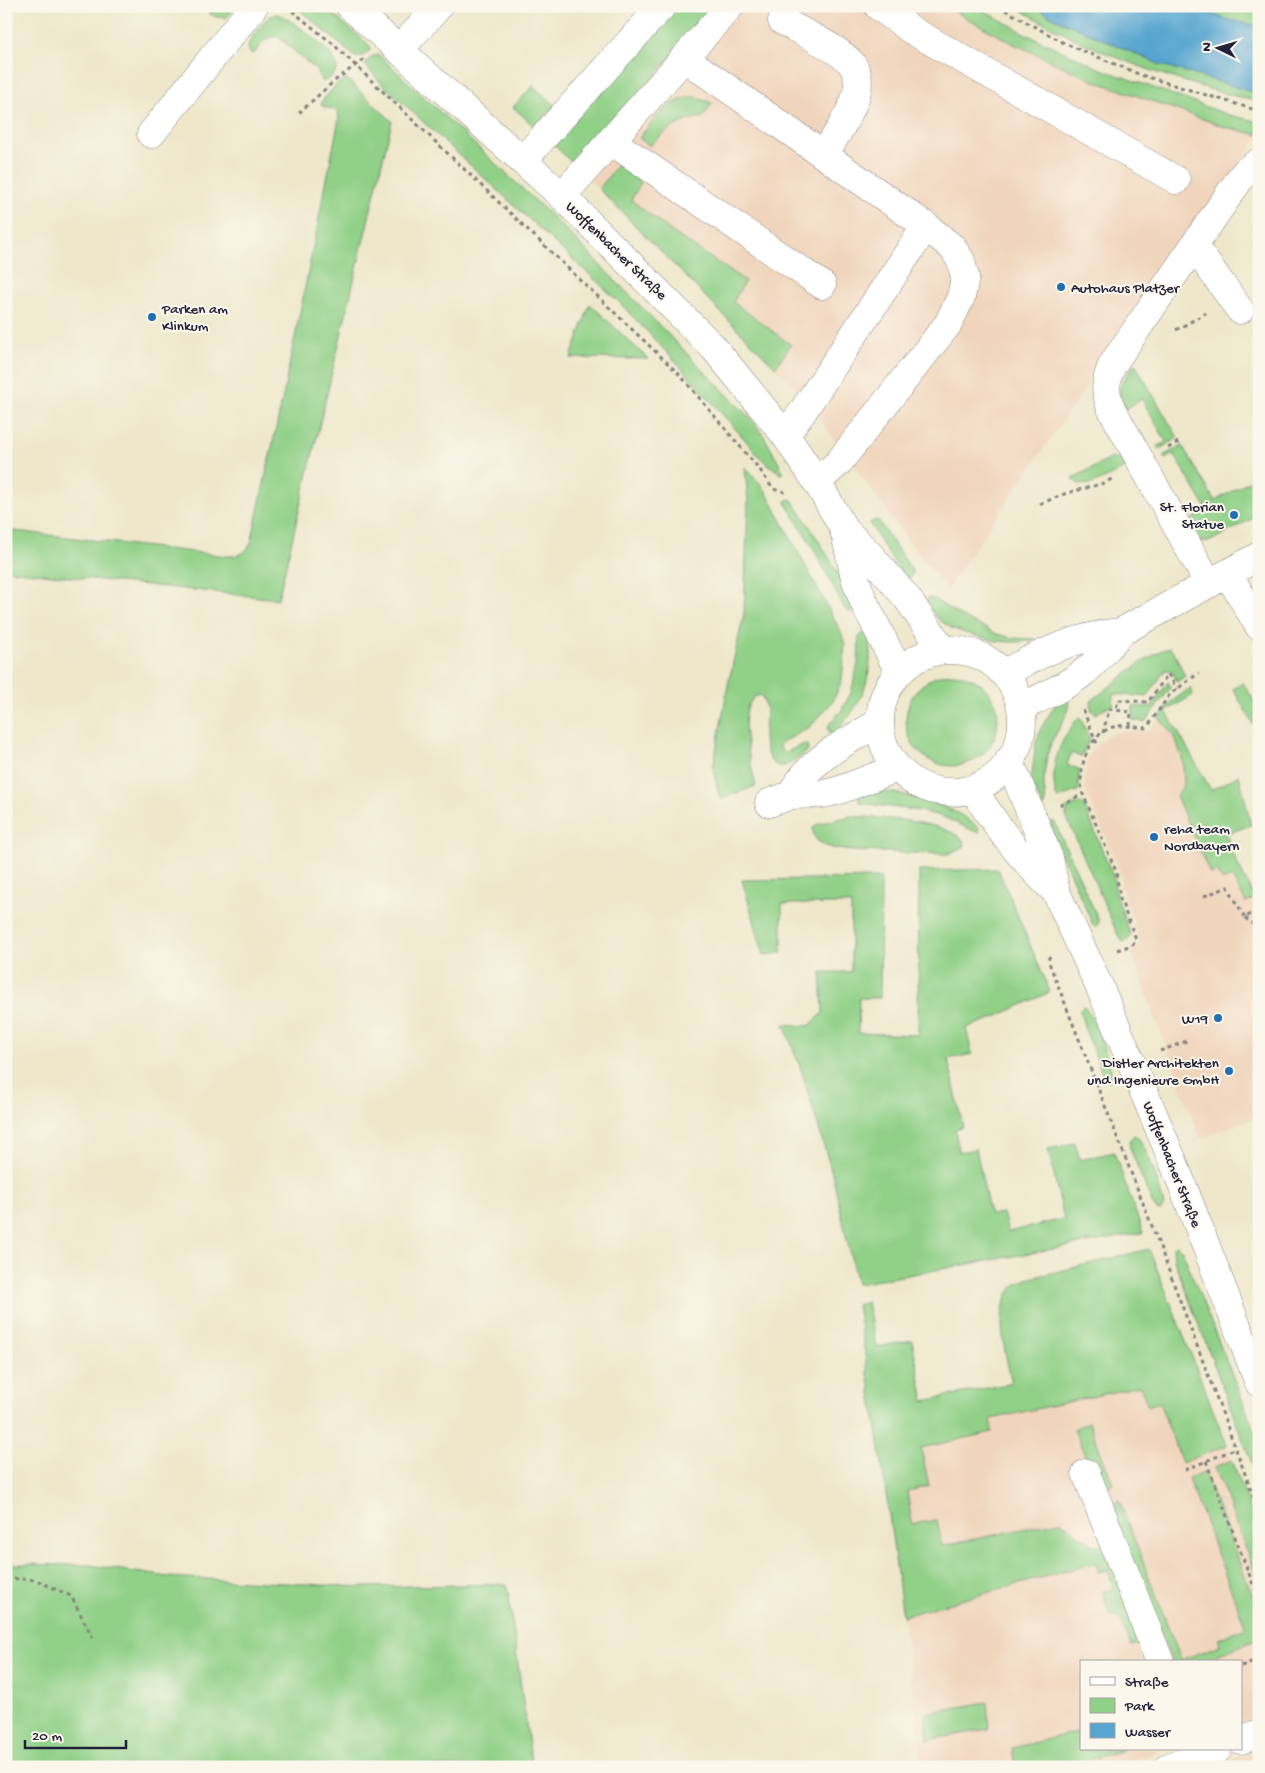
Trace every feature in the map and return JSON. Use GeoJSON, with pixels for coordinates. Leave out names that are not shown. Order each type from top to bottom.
{"type":"FeatureCollection","features":[{"type":"Feature","properties":{"kind":"street"},"geometry":{"type":"LineString","coordinates":[[151,134],[254,6]]}},
{"type":"Feature","properties":{"kind":"street"},"geometry":{"type":"LineString","coordinates":[[394,46],[439,6]]}},
{"type":"Feature","properties":{"kind":"street"},"geometry":{"type":"LineString","coordinates":[[522,161],[662,6]]}},
{"type":"Feature","properties":{"kind":"street"},"geometry":{"type":"LineString","coordinates":[[562,196],[730,6]]}},
{"type":"Feature","properties":{"kind":"street"},"geometry":{"type":"LineString","coordinates":[[878,6],[913,31],[1176,180]]}},
{"type":"Feature","properties":{"kind":"street","name":"Woffenbacher Straße"},"geometry":{"type":"LineString","coordinates":[[363,10],[394,46],[562,196],[713,347],[785,435],[817,482],[844,528],[907,598],[943,650]]}},
{"type":"Feature","properties":{"kind":"street"},"geometry":{"type":"LineString","coordinates":[[782,21],[838,53],[851,63],[857,73],[858,83],[855,99],[824,155]]}},
{"type":"Feature","properties":{"kind":"street"},"geometry":{"type":"LineString","coordinates":[[684,58],[926,226],[953,248],[961,261],[964,278],[961,296],[948,324],[839,462],[817,482]]}},
{"type":"Feature","properties":{"kind":"street"},"geometry":{"type":"LineString","coordinates":[[611,141],[822,285]]}},
{"type":"Feature","properties":{"kind":"street"},"geometry":{"type":"LineString","coordinates":[[1259,162],[1247,170],[1239,180],[1112,365],[1106,382],[1106,395],[1111,408],[1219,579],[1259,626]]}},
{"type":"Feature","properties":{"kind":"street"},"geometry":{"type":"LineString","coordinates":[[785,435],[801,414],[926,226]]}},
{"type":"Feature","properties":{"kind":"street"},"geometry":{"type":"LineString","coordinates":[[1194,246],[1236,304]]}},
{"type":"Feature","properties":{"kind":"street","name":"Woffenbacher Straße"},"geometry":{"type":"LineString","coordinates":[[844,528],[855,578],[863,600],[899,672]]}},
{"type":"Feature","properties":{"kind":"street"},"geometry":{"type":"LineString","coordinates":[[1021,707],[1058,689],[1083,673],[1121,632],[1259,556]]}},
{"type":"Feature","properties":{"kind":"street"},"geometry":{"type":"LineString","coordinates":[[1004,673],[1062,644],[1102,634],[1121,632]]}},
{"type":"Feature","properties":{"kind":"street"},"geometry":{"type":"LineString","coordinates":[[943,650],[958,650],[980,655],[991,662],[1012,683],[1021,707],[1022,728],[1016,749],[1009,760],[993,777],[974,789],[948,791],[930,788],[917,783],[897,768],[884,746],[880,722],[881,706],[886,692],[899,672],[929,654],[943,650]]}},
{"type":"Feature","properties":{"kind":"street"},"geometry":{"type":"LineString","coordinates":[[880,722],[824,756],[805,772],[798,782],[780,799],[824,794],[897,768]]}},
{"type":"Feature","properties":{"kind":"street","name":"Woffenbacher Straße"},"geometry":{"type":"LineString","coordinates":[[1009,760],[1049,858],[1056,892],[1100,988],[1175,1166],[1259,1383]]}},
{"type":"Feature","properties":{"kind":"street","name":"Woffenbacher Straße"},"geometry":{"type":"LineString","coordinates":[[974,789],[1004,837],[1034,871],[1056,892]]}},
{"type":"Feature","properties":{"kind":"street"},"geometry":{"type":"LineString","coordinates":[[1086,1473],[1159,1660]]}},
{"type":"Feature","properties":{"kind":"street"},"geometry":{"type":"LineString","coordinates":[[1242,1740],[1259,1733]]}},
{"type":"Feature","properties":{"kind":"street"},"geometry":{"type":"LineString","coordinates":[[1169,1767],[1202,1752]]}},
{"type":"Feature","properties":{"kind":"path"},"geometry":{"type":"LineString","coordinates":[[286,6],[332,43],[680,375],[760,470],[773,489]]}},
{"type":"Feature","properties":{"kind":"path"},"geometry":{"type":"LineString","coordinates":[[998,6],[1064,43],[1141,75],[1259,111]]}},
{"type":"Feature","properties":{"kind":"path"},"geometry":{"type":"LineString","coordinates":[[299,113],[333,82],[355,66],[394,46]]}},
{"type":"Feature","properties":{"kind":"path"},"geometry":{"type":"LineString","coordinates":[[1172,332],[1236,304]]}},
{"type":"Feature","properties":{"kind":"path"},"geometry":{"type":"LineString","coordinates":[[1117,950],[1132,944],[1136,939],[1120,899],[1116,871],[1082,789],[1084,760],[1095,740],[1116,726],[1145,728],[1148,726],[1170,694],[1199,673]]}},
{"type":"Feature","properties":{"kind":"path"},"geometry":{"type":"LineString","coordinates":[[1116,710],[1117,701],[1120,699],[1148,702],[1168,674],[1177,689]]}},
{"type":"Feature","properties":{"kind":"path"},"geometry":{"type":"LineString","coordinates":[[1103,734],[1109,709],[1130,711],[1130,726]]}},
{"type":"Feature","properties":{"kind":"path"},"geometry":{"type":"LineString","coordinates":[[1086,719],[1098,746]]}},
{"type":"Feature","properties":{"kind":"path"},"geometry":{"type":"LineString","coordinates":[[1204,896],[1228,888],[1245,918],[1259,928]]}},
{"type":"Feature","properties":{"kind":"path"},"geometry":{"type":"LineString","coordinates":[[1245,918],[1259,908]]}},
{"type":"Feature","properties":{"kind":"path"},"geometry":{"type":"LineString","coordinates":[[1048,960],[1158,1238],[1259,1511]]}},
{"type":"Feature","properties":{"kind":"path"},"geometry":{"type":"LineString","coordinates":[[1155,1053],[1187,1041]]}},
{"type":"Feature","properties":{"kind":"path"},"geometry":{"type":"LineString","coordinates":[[1185,1470],[1235,1449]]}},
{"type":"Feature","properties":{"kind":"path"},"geometry":{"type":"LineString","coordinates":[[1206,1461],[1259,1600]]}},
{"type":"Feature","properties":{"kind":"path"},"geometry":{"type":"LineString","coordinates":[[6,1578],[36,1580],[71,1596],[94,1640]]}},
{"type":"Feature","properties":{"kind":"path"},"geometry":{"type":"LineString","coordinates":[[1242,1666],[1259,1659]]}},
{"type":"Feature","properties":{"kind":"shaded area"},"geometry":{"type":"Polygon","coordinates":[[[714,6],[945,6],[1012,43],[1092,80],[1225,127],[1259,135],[947,589],[912,546],[800,392],[577,168],[714,6]]]}},
{"type":"Feature","properties":{"kind":"shaded area"},"geometry":{"type":"Polygon","coordinates":[[[1159,718],[1175,737],[1183,761],[1184,785],[1176,796],[1210,873],[1217,871],[1232,877],[1246,903],[1255,898],[1259,900],[1259,1117],[1200,1138],[1130,949],[1141,944],[1121,886],[1121,874],[1085,789],[1087,760],[1093,747],[1109,735],[1121,731],[1148,731],[1159,718]]]}},
{"type":"Feature","properties":{"kind":"shaded area"},"geometry":{"type":"Polygon","coordinates":[[[1199,1370],[1259,1533],[1259,1715],[1242,1722],[1242,1660],[1080,1660],[1080,1750],[1162,1750],[1112,1767],[923,1767],[879,1443],[1140,1386],[1199,1370]]]}},
{"type":"Feature","properties":{"kind":"shaded area"},"geometry":{"type":"Polygon","coordinates":[[[1259,1750],[1259,1767],[1210,1767],[1239,1757],[1259,1750]]]}},
{"type":"Feature","properties":{"kind":"green space"},"geometry":{"type":"Polygon","coordinates":[[[211,6],[237,6],[226,18],[210,14],[211,6]]]}},
{"type":"Feature","properties":{"kind":"green space"},"geometry":{"type":"Polygon","coordinates":[[[295,6],[323,6],[371,48],[364,55],[355,57],[295,6]]]}},
{"type":"Feature","properties":{"kind":"green space"},"geometry":{"type":"Polygon","coordinates":[[[675,6],[714,6],[577,168],[553,144],[675,6]]]}},
{"type":"Feature","properties":{"kind":"green space"},"geometry":{"type":"Polygon","coordinates":[[[945,6],[976,6],[1028,35],[1101,69],[1229,115],[1259,122],[1259,135],[1225,127],[1092,80],[1012,43],[945,6]]]}},
{"type":"Feature","properties":{"kind":"green space"},"geometry":{"type":"Polygon","coordinates":[[[1015,6],[1035,6],[1052,17],[1159,64],[1259,94],[1259,102],[1196,85],[1133,64],[1072,38],[1015,6]]]}},
{"type":"Feature","properties":{"kind":"green space"},"geometry":{"type":"Polygon","coordinates":[[[1186,6],[1224,6],[1259,15],[1259,26],[1229,20],[1186,6]]]}},
{"type":"Feature","properties":{"kind":"green space"},"geometry":{"type":"Polygon","coordinates":[[[277,14],[313,37],[331,55],[337,69],[333,75],[323,82],[317,71],[278,37],[270,37],[254,54],[250,53],[248,47],[251,38],[268,17],[277,14]]]}},
{"type":"Feature","properties":{"kind":"green space"},"geometry":{"type":"Polygon","coordinates":[[[379,55],[557,221],[754,422],[764,436],[784,473],[781,474],[755,452],[679,365],[618,301],[381,83],[365,65],[373,56],[379,55]]]}},
{"type":"Feature","properties":{"kind":"green space"},"geometry":{"type":"Polygon","coordinates":[[[347,79],[392,121],[278,599],[6,570],[6,530],[227,556],[241,554],[249,547],[282,401],[339,119],[338,111],[322,106],[321,102],[337,84],[347,79]]]}},
{"type":"Feature","properties":{"kind":"green space"},"geometry":{"type":"Polygon","coordinates":[[[533,86],[555,105],[535,127],[513,107],[533,86]]]}},
{"type":"Feature","properties":{"kind":"green space"},"geometry":{"type":"Polygon","coordinates":[[[694,97],[712,103],[703,117],[674,127],[650,146],[639,138],[662,111],[676,102],[694,97]]]}},
{"type":"Feature","properties":{"kind":"green space"},"geometry":{"type":"Polygon","coordinates":[[[617,165],[641,182],[631,200],[672,232],[745,281],[733,302],[791,345],[775,367],[599,189],[617,165]]]}},
{"type":"Feature","properties":{"kind":"green space"},"geometry":{"type":"Polygon","coordinates":[[[590,304],[648,359],[571,358],[590,304]]]}},
{"type":"Feature","properties":{"kind":"green space"},"geometry":{"type":"Polygon","coordinates":[[[1135,364],[1178,438],[1160,449],[1158,446],[1166,442],[1142,399],[1120,412],[1119,391],[1126,376],[1135,364]]]}},
{"type":"Feature","properties":{"kind":"green space"},"geometry":{"type":"Polygon","coordinates":[[[1182,445],[1215,501],[1259,475],[1259,515],[1211,541],[1200,542],[1185,524],[1207,510],[1174,454],[1165,459],[1163,456],[1182,445]]]}},
{"type":"Feature","properties":{"kind":"green space"},"geometry":{"type":"Polygon","coordinates":[[[1114,457],[1120,459],[1126,467],[1098,482],[1090,484],[1083,485],[1077,483],[1073,478],[1114,457]]]}},
{"type":"Feature","properties":{"kind":"green space"},"geometry":{"type":"Polygon","coordinates":[[[745,467],[764,488],[842,634],[845,645],[842,680],[833,701],[811,726],[780,744],[779,747],[784,753],[804,744],[807,745],[808,751],[789,764],[777,766],[773,763],[767,754],[764,742],[766,709],[760,695],[752,700],[747,709],[745,721],[748,750],[756,786],[720,799],[713,768],[728,685],[744,614],[748,501],[745,467]]]}},
{"type":"Feature","properties":{"kind":"green space"},"geometry":{"type":"Polygon","coordinates":[[[788,499],[792,500],[828,556],[845,588],[851,602],[852,611],[848,612],[845,609],[811,544],[787,505],[786,501],[788,499]]]}},
{"type":"Feature","properties":{"kind":"green space"},"geometry":{"type":"Polygon","coordinates":[[[876,520],[911,569],[913,573],[909,579],[904,577],[875,533],[870,523],[876,520]]]}},
{"type":"Feature","properties":{"kind":"green space"},"geometry":{"type":"Polygon","coordinates":[[[928,598],[934,599],[960,616],[997,634],[1013,638],[1036,639],[1023,642],[996,641],[951,628],[938,619],[925,603],[928,598]]]}},
{"type":"Feature","properties":{"kind":"green space"},"geometry":{"type":"Polygon","coordinates":[[[862,633],[868,636],[870,650],[870,664],[864,690],[843,724],[833,734],[830,734],[828,726],[841,711],[851,693],[858,664],[859,637],[862,633]]]}},
{"type":"Feature","properties":{"kind":"green space"},"geometry":{"type":"Polygon","coordinates":[[[1170,648],[1174,652],[1185,676],[1177,682],[1172,671],[1165,670],[1147,697],[1114,694],[1113,707],[1107,707],[1096,714],[1092,711],[1091,701],[1142,662],[1170,648]]]}},
{"type":"Feature","properties":{"kind":"green space"},"geometry":{"type":"Polygon","coordinates":[[[952,674],[970,677],[985,687],[995,702],[998,720],[995,738],[985,753],[970,763],[952,766],[934,763],[919,753],[909,738],[906,720],[909,702],[919,687],[934,677],[952,674]]]}},
{"type":"Feature","properties":{"kind":"green space"},"geometry":{"type":"Polygon","coordinates":[[[1168,682],[1171,687],[1147,720],[1144,722],[1133,720],[1133,706],[1151,707],[1168,682]]]}},
{"type":"Feature","properties":{"kind":"green space"},"geometry":{"type":"Polygon","coordinates":[[[1243,683],[1259,709],[1254,714],[1259,721],[1259,734],[1233,689],[1243,683]]]}},
{"type":"Feature","properties":{"kind":"green space"},"geometry":{"type":"Polygon","coordinates":[[[1190,688],[1193,695],[1166,711],[1211,790],[1239,775],[1251,825],[1226,834],[1237,863],[1255,898],[1246,903],[1232,877],[1222,881],[1217,871],[1210,874],[1176,796],[1184,785],[1183,761],[1175,737],[1159,718],[1169,704],[1190,688]]]}},
{"type":"Feature","properties":{"kind":"green space"},"geometry":{"type":"Polygon","coordinates":[[[1067,699],[1069,702],[1066,715],[1047,756],[1043,808],[1031,781],[1036,742],[1041,728],[1055,705],[1067,699]]]}},
{"type":"Feature","properties":{"kind":"green space"},"geometry":{"type":"Polygon","coordinates":[[[1080,717],[1090,739],[1081,757],[1071,753],[1067,765],[1079,769],[1079,790],[1058,799],[1054,784],[1056,757],[1067,733],[1080,717]]]}},
{"type":"Feature","properties":{"kind":"green space"},"geometry":{"type":"Polygon","coordinates":[[[871,790],[914,797],[942,806],[967,819],[979,828],[980,832],[978,833],[943,817],[921,811],[860,803],[858,796],[871,790]]]}},
{"type":"Feature","properties":{"kind":"green space"},"geometry":{"type":"Polygon","coordinates":[[[1079,803],[1084,805],[1114,879],[1116,896],[1131,936],[1126,942],[1122,941],[1117,933],[1066,816],[1067,808],[1079,803]]]}},
{"type":"Feature","properties":{"kind":"green space"},"geometry":{"type":"Polygon","coordinates":[[[850,816],[927,824],[955,834],[964,841],[965,846],[948,854],[855,851],[828,847],[817,840],[813,828],[818,824],[850,816]]]}},
{"type":"Feature","properties":{"kind":"green space"},"geometry":{"type":"Polygon","coordinates":[[[1054,821],[1099,921],[1096,926],[1093,925],[1052,833],[1051,822],[1054,821]]]}},
{"type":"Feature","properties":{"kind":"green space"},"geometry":{"type":"Polygon","coordinates":[[[998,869],[1050,992],[991,1019],[966,1028],[972,1054],[948,1059],[963,1127],[955,1129],[959,1152],[976,1149],[990,1215],[1003,1213],[1008,1232],[1064,1219],[1048,1149],[1075,1143],[1080,1160],[1114,1152],[1143,1233],[857,1284],[832,1173],[803,1075],[784,1024],[809,1026],[823,1013],[821,972],[851,972],[851,904],[782,904],[782,953],[764,955],[742,880],[881,878],[880,998],[859,998],[858,1033],[918,1035],[919,871],[998,869]]]}},
{"type":"Feature","properties":{"kind":"green space"},"geometry":{"type":"Polygon","coordinates":[[[1083,1006],[1091,1016],[1099,1035],[1111,1070],[1112,1078],[1110,1081],[1103,1075],[1084,1027],[1080,1009],[1083,1006]]]}},
{"type":"Feature","properties":{"kind":"green space"},"geometry":{"type":"Polygon","coordinates":[[[1134,1135],[1143,1146],[1156,1178],[1164,1206],[1160,1211],[1152,1203],[1130,1148],[1129,1141],[1134,1135]]]}},
{"type":"Feature","properties":{"kind":"green space"},"geometry":{"type":"Polygon","coordinates":[[[1177,1245],[1182,1250],[1259,1442],[1259,1482],[1174,1260],[1173,1247],[1177,1245]]]}},
{"type":"Feature","properties":{"kind":"green space"},"geometry":{"type":"Polygon","coordinates":[[[1149,1249],[1227,1445],[1182,1463],[1159,1402],[1148,1406],[1140,1386],[991,1419],[992,1432],[921,1448],[929,1486],[907,1491],[912,1524],[937,1520],[942,1546],[1060,1521],[1092,1544],[1110,1548],[1143,1643],[1131,1646],[1121,1620],[1109,1613],[1103,1591],[1113,1589],[1109,1571],[1098,1572],[1096,1563],[903,1616],[879,1443],[857,1305],[867,1302],[876,1347],[912,1340],[924,1401],[1012,1383],[1004,1347],[1002,1320],[1007,1296],[1015,1285],[1027,1279],[1149,1249]]]}},
{"type":"Feature","properties":{"kind":"green space"},"geometry":{"type":"Polygon","coordinates":[[[1089,1422],[1113,1484],[1099,1490],[1074,1429],[1089,1422]]]}},
{"type":"Feature","properties":{"kind":"green space"},"geometry":{"type":"Polygon","coordinates":[[[1232,1460],[1259,1533],[1259,1584],[1215,1467],[1232,1460]]]}},
{"type":"Feature","properties":{"kind":"green space"},"geometry":{"type":"Polygon","coordinates":[[[1204,1472],[1259,1612],[1259,1639],[1203,1660],[1181,1660],[1220,1645],[1218,1639],[1246,1628],[1188,1478],[1204,1472]]]}},
{"type":"Feature","properties":{"kind":"green space"},"geometry":{"type":"Polygon","coordinates":[[[1119,1500],[1181,1660],[1171,1660],[1110,1504],[1119,1500]]]}},
{"type":"Feature","properties":{"kind":"green space"},"geometry":{"type":"Polygon","coordinates":[[[6,1564],[90,1565],[168,1577],[364,1587],[507,1584],[532,1767],[6,1767],[6,1564]]]}},
{"type":"Feature","properties":{"kind":"green space"},"geometry":{"type":"Polygon","coordinates":[[[987,1702],[989,1729],[928,1740],[925,1713],[987,1702]]]}},
{"type":"Feature","properties":{"kind":"green space"},"geometry":{"type":"Polygon","coordinates":[[[1080,1731],[1080,1750],[1123,1750],[1065,1767],[1015,1767],[1012,1748],[1080,1731]]]}},
{"type":"Feature","properties":{"kind":"water"},"geometry":{"type":"Polygon","coordinates":[[[1035,6],[1186,6],[1229,20],[1259,26],[1259,94],[1159,64],[1052,17],[1035,6]]]}},
{"type":"Feature","properties":{"kind":"place","name":"Autohaus Platzer"},"geometry":{"type":"Point","coordinates":[1061,287]}},
{"type":"Feature","properties":{"kind":"place","name":"Parken am Klinkum"},"geometry":{"type":"Point","coordinates":[152,317]}},
{"type":"Feature","properties":{"kind":"place","name":"St. Florian Statue"},"geometry":{"type":"Point","coordinates":[1234,515]}},
{"type":"Feature","properties":{"kind":"place","name":"reha team Nordbayern"},"geometry":{"type":"Point","coordinates":[1154,837]}},
{"type":"Feature","properties":{"kind":"place","name":"W19"},"geometry":{"type":"Point","coordinates":[1218,1018]}},
{"type":"Feature","properties":{"kind":"place","name":"Distler Architekten und Ingenieure GmbH"},"geometry":{"type":"Point","coordinates":[1229,1071]}}]}
